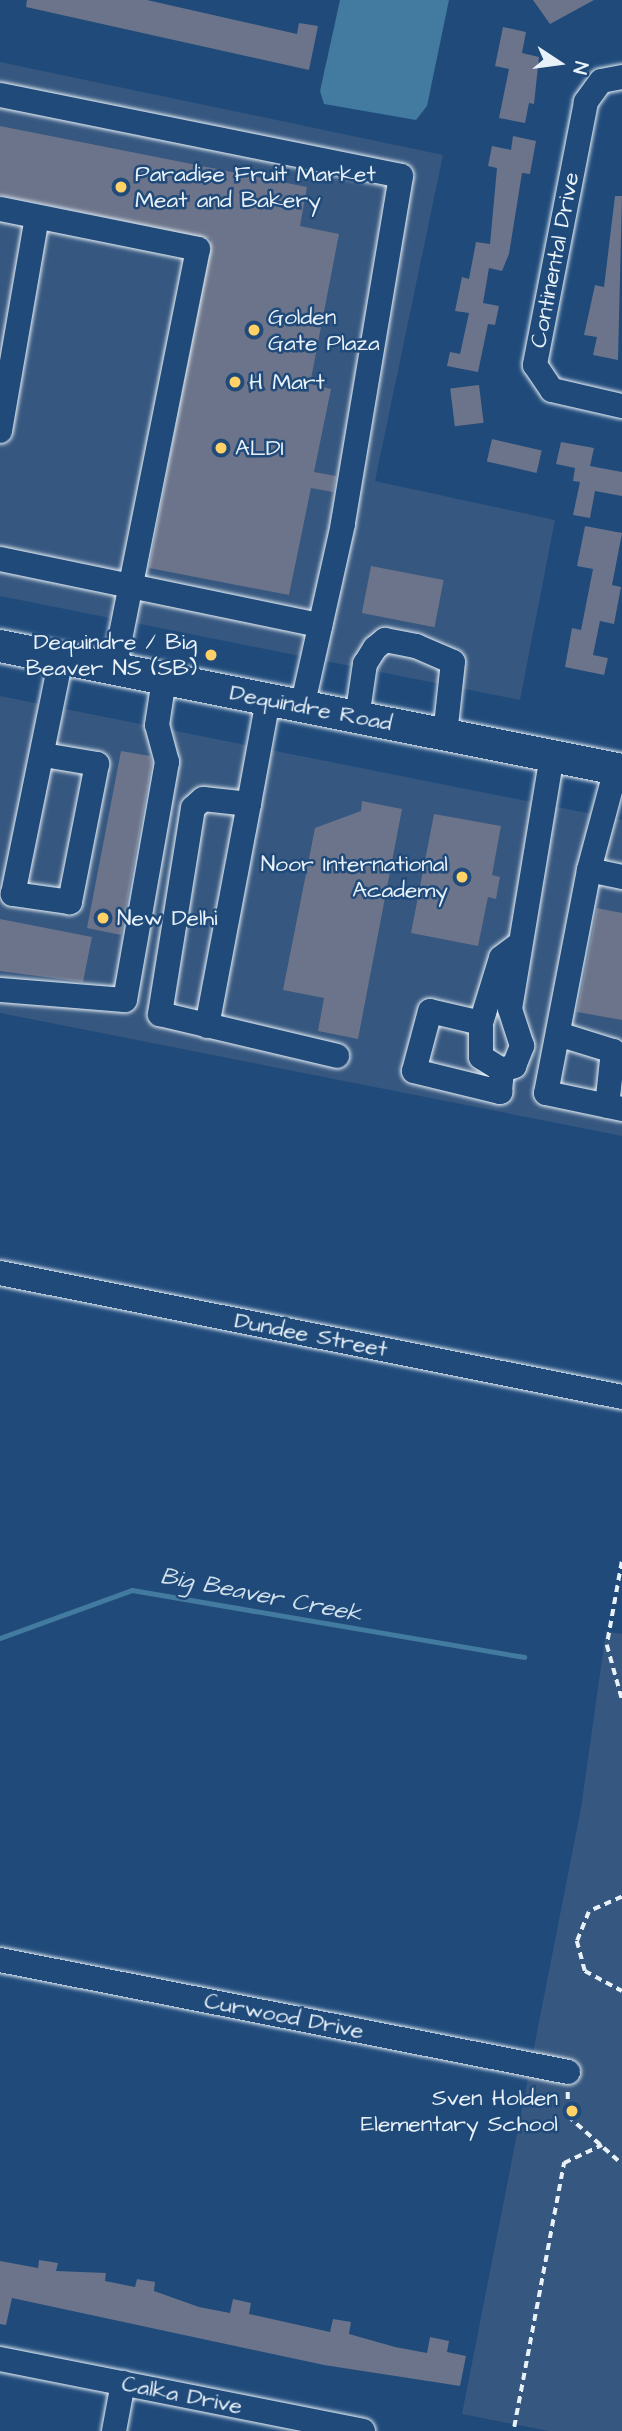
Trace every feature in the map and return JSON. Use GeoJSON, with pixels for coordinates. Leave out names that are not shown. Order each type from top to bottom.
{"type":"FeatureCollection","features":[{"type":"Feature","properties":{"kind":"main road","name":"Dequindre Road"},"geometry":{"type":"LineString","coordinates":[[0,646],[619,770]]}},
{"type":"Feature","properties":{"kind":"street","name":"Continental Drive"},"geometry":{"type":"LineString","coordinates":[[622,76],[601,81],[586,103],[535,365],[552,390],[622,406]]}},
{"type":"Feature","properties":{"kind":"street"},"geometry":{"type":"LineString","coordinates":[[0,94],[401,176],[343,524],[302,706]]}},
{"type":"Feature","properties":{"kind":"street"},"geometry":{"type":"LineString","coordinates":[[0,209],[198,249],[114,669]]}},
{"type":"Feature","properties":{"kind":"street"},"geometry":{"type":"LineString","coordinates":[[0,431],[37,217]]}},
{"type":"Feature","properties":{"kind":"street"},"geometry":{"type":"LineString","coordinates":[[0,559],[130,583],[320,625]]}},
{"type":"Feature","properties":{"kind":"street"},"geometry":{"type":"LineString","coordinates":[[356,718],[365,664],[375,648],[385,640],[416,646],[453,662],[445,735]]}},
{"type":"Feature","properties":{"kind":"street"},"geometry":{"type":"LineString","coordinates":[[44,755],[97,764],[70,902],[6,893],[44,755],[61,659]]}},
{"type":"Feature","properties":{"kind":"street"},"geometry":{"type":"LineString","coordinates":[[0,990],[125,1000],[167,762],[157,725],[164,679]]}},
{"type":"Feature","properties":{"kind":"street"},"geometry":{"type":"LineString","coordinates":[[207,1026],[268,700]]}},
{"type":"Feature","properties":{"kind":"street"},"geometry":{"type":"LineString","coordinates":[[502,1070],[514,1066],[522,1046],[510,1009],[518,945],[552,756]]}},
{"type":"Feature","properties":{"kind":"street"},"geometry":{"type":"LineString","coordinates":[[558,1034],[613,1051],[614,1107],[546,1093],[589,870],[619,770]]}},
{"type":"Feature","properties":{"kind":"street"},"geometry":{"type":"LineString","coordinates":[[249,804],[204,799],[193,808],[160,1014],[337,1056]]}},
{"type":"Feature","properties":{"kind":"street"},"geometry":{"type":"LineString","coordinates":[[589,870],[622,877]]}},
{"type":"Feature","properties":{"kind":"street"},"geometry":{"type":"LineString","coordinates":[[502,1070],[481,1057],[481,1023],[501,958],[518,945]]}},
{"type":"Feature","properties":{"kind":"street"},"geometry":{"type":"LineString","coordinates":[[481,1023],[429,1012],[414,1071],[500,1092],[502,1070]]}},
{"type":"Feature","properties":{"kind":"street","name":"Dundee Street"},"geometry":{"type":"LineString","coordinates":[[0,1273],[622,1397]]}},
{"type":"Feature","properties":{"kind":"street","name":"Curwood Drive"},"geometry":{"type":"LineString","coordinates":[[0,1961],[568,2072]]}},
{"type":"Feature","properties":{"kind":"street","name":"Calka Drive"},"geometry":{"type":"LineString","coordinates":[[0,2359],[363,2431]]}},
{"type":"Feature","properties":{"kind":"street"},"geometry":{"type":"LineString","coordinates":[[114,2431],[123,2384]]}},
{"type":"Feature","properties":{"kind":"path"},"geometry":{"type":"LineString","coordinates":[[622,1562],[607,1645],[622,1699]]}},
{"type":"Feature","properties":{"kind":"path"},"geometry":{"type":"LineString","coordinates":[[622,1897],[589,1912],[577,1941],[585,1971],[622,1991]]}},
{"type":"Feature","properties":{"kind":"path"},"geometry":{"type":"LineString","coordinates":[[568,2072],[568,2116],[622,2164]]}},
{"type":"Feature","properties":{"kind":"path"},"geometry":{"type":"LineString","coordinates":[[514,2427],[564,2162],[602,2145]]}},
{"type":"Feature","properties":{"kind":"shaded area"},"geometry":{"type":"Polygon","coordinates":[[[340,0],[449,0],[427,106],[416,120],[324,104],[320,91],[340,0]]]}},
{"type":"Feature","properties":{"kind":"shaded area"},"geometry":{"type":"Polygon","coordinates":[[[0,62],[443,155],[375,481],[555,520],[520,700],[0,596],[0,62]]]}},
{"type":"Feature","properties":{"kind":"shaded area"},"geometry":{"type":"Polygon","coordinates":[[[0,696],[622,820],[622,1136],[0,1013],[0,696]]]}},
{"type":"Feature","properties":{"kind":"shaded area","name":"Sven Holden Elementary School"},"geometry":{"type":"Polygon","coordinates":[[[606,1631],[622,1634],[622,2431],[549,2431],[462,2414],[581,1808],[606,1631]]]}},
{"type":"Feature","properties":{"kind":"building"},"geometry":{"type":"Polygon","coordinates":[[[27,0],[147,0],[297,34],[299,23],[318,26],[309,70],[26,7],[27,0]]]}},
{"type":"Feature","properties":{"kind":"building"},"geometry":{"type":"Polygon","coordinates":[[[533,0],[594,0],[550,24],[533,0]]]}},
{"type":"Feature","properties":{"kind":"building"},"geometry":{"type":"Polygon","coordinates":[[[503,27],[526,32],[522,53],[539,57],[534,104],[529,103],[525,123],[499,118],[509,69],[495,66],[503,27]]]}},
{"type":"Feature","properties":{"kind":"building"},"geometry":{"type":"Polygon","coordinates":[[[0,126],[307,187],[300,226],[339,234],[310,384],[331,389],[314,472],[336,476],[333,492],[311,488],[289,595],[149,568],[211,239],[0,195],[0,126]]]}},
{"type":"Feature","properties":{"kind":"building"},"geometry":{"type":"Polygon","coordinates":[[[513,136],[536,141],[530,174],[522,173],[509,254],[502,271],[489,268],[483,303],[499,306],[495,325],[488,324],[478,372],[447,366],[450,352],[460,354],[469,313],[455,311],[462,277],[469,279],[476,242],[490,244],[497,168],[488,166],[492,146],[511,150],[513,136]]]}},
{"type":"Feature","properties":{"kind":"building"},"geometry":{"type":"Polygon","coordinates":[[[615,196],[622,196],[618,360],[593,355],[597,337],[584,335],[595,285],[604,287],[615,196]]]}},
{"type":"Feature","properties":{"kind":"building"},"geometry":{"type":"Polygon","coordinates":[[[479,385],[484,423],[455,426],[450,389],[479,385]]]}},
{"type":"Feature","properties":{"kind":"building"},"geometry":{"type":"Polygon","coordinates":[[[492,439],[542,450],[537,473],[487,461],[492,439]]]}},
{"type":"Feature","properties":{"kind":"building"},"geometry":{"type":"Polygon","coordinates":[[[561,442],[594,448],[590,466],[622,472],[622,496],[595,491],[590,518],[573,515],[580,482],[573,481],[575,468],[556,464],[561,442]]]}},
{"type":"Feature","properties":{"kind":"building"},"geometry":{"type":"Polygon","coordinates":[[[585,526],[622,533],[612,585],[621,587],[614,624],[600,621],[593,655],[608,658],[604,675],[565,667],[572,628],[581,630],[593,569],[577,566],[585,526]]]}},
{"type":"Feature","properties":{"kind":"building"},"geometry":{"type":"Polygon","coordinates":[[[371,566],[444,580],[434,627],[362,613],[371,566]]]}},
{"type":"Feature","properties":{"kind":"building"},"geometry":{"type":"Polygon","coordinates":[[[121,751],[150,756],[152,763],[121,935],[87,928],[121,751]]]}},
{"type":"Feature","properties":{"kind":"building"},"geometry":{"type":"Polygon","coordinates":[[[362,801],[402,809],[358,1039],[318,1031],[324,998],[283,990],[315,828],[361,811],[362,801]]]}},
{"type":"Feature","properties":{"kind":"building"},"geometry":{"type":"Polygon","coordinates":[[[434,814],[501,826],[492,875],[500,877],[496,899],[488,897],[478,946],[411,933],[434,814]]]}},
{"type":"Feature","properties":{"kind":"building"},"geometry":{"type":"Polygon","coordinates":[[[597,908],[622,913],[622,1020],[577,1012],[597,908]]]}},
{"type":"Feature","properties":{"kind":"building"},"geometry":{"type":"Polygon","coordinates":[[[0,919],[92,937],[83,982],[0,971],[0,919]]]}},
{"type":"Feature","properties":{"kind":"building"},"geometry":{"type":"Polygon","coordinates":[[[39,2260],[58,2263],[56,2271],[106,2273],[105,2281],[135,2287],[137,2279],[155,2282],[154,2291],[199,2307],[230,2313],[233,2299],[251,2303],[249,2314],[330,2332],[333,2319],[351,2322],[349,2334],[395,2347],[427,2353],[430,2337],[449,2341],[447,2352],[466,2356],[460,2386],[324,2365],[12,2298],[6,2325],[0,2324],[0,2261],[38,2268],[39,2260]]]}},
{"type":"Feature","properties":{"kind":"waterway","name":"Big Beaver Creek"},"geometry":{"type":"LineString","coordinates":[[0,1638],[132,1590],[524,1657]]}},
{"type":"Feature","properties":{"kind":"place","name":"Paradise Fruit Market Meat and Bakery"},"geometry":{"type":"Point","coordinates":[121,187]}},
{"type":"Feature","properties":{"kind":"place","name":"Golden Gate Plaza"},"geometry":{"type":"Point","coordinates":[254,330]}},
{"type":"Feature","properties":{"kind":"place","name":"H Mart"},"geometry":{"type":"Point","coordinates":[235,382]}},
{"type":"Feature","properties":{"kind":"place","name":"ALDI"},"geometry":{"type":"Point","coordinates":[221,448]}},
{"type":"Feature","properties":{"kind":"place","name":"Dequindre / Big Beaver NS (SB)"},"geometry":{"type":"Point","coordinates":[211,655]}},
{"type":"Feature","properties":{"kind":"place","name":"Noor International Academy"},"geometry":{"type":"Point","coordinates":[462,877]}},
{"type":"Feature","properties":{"kind":"place","name":"New Delhi"},"geometry":{"type":"Point","coordinates":[103,918]}},
{"type":"Feature","properties":{"kind":"place","name":"Sven Holden Elementary School"},"geometry":{"type":"Point","coordinates":[572,2111]}}]}
